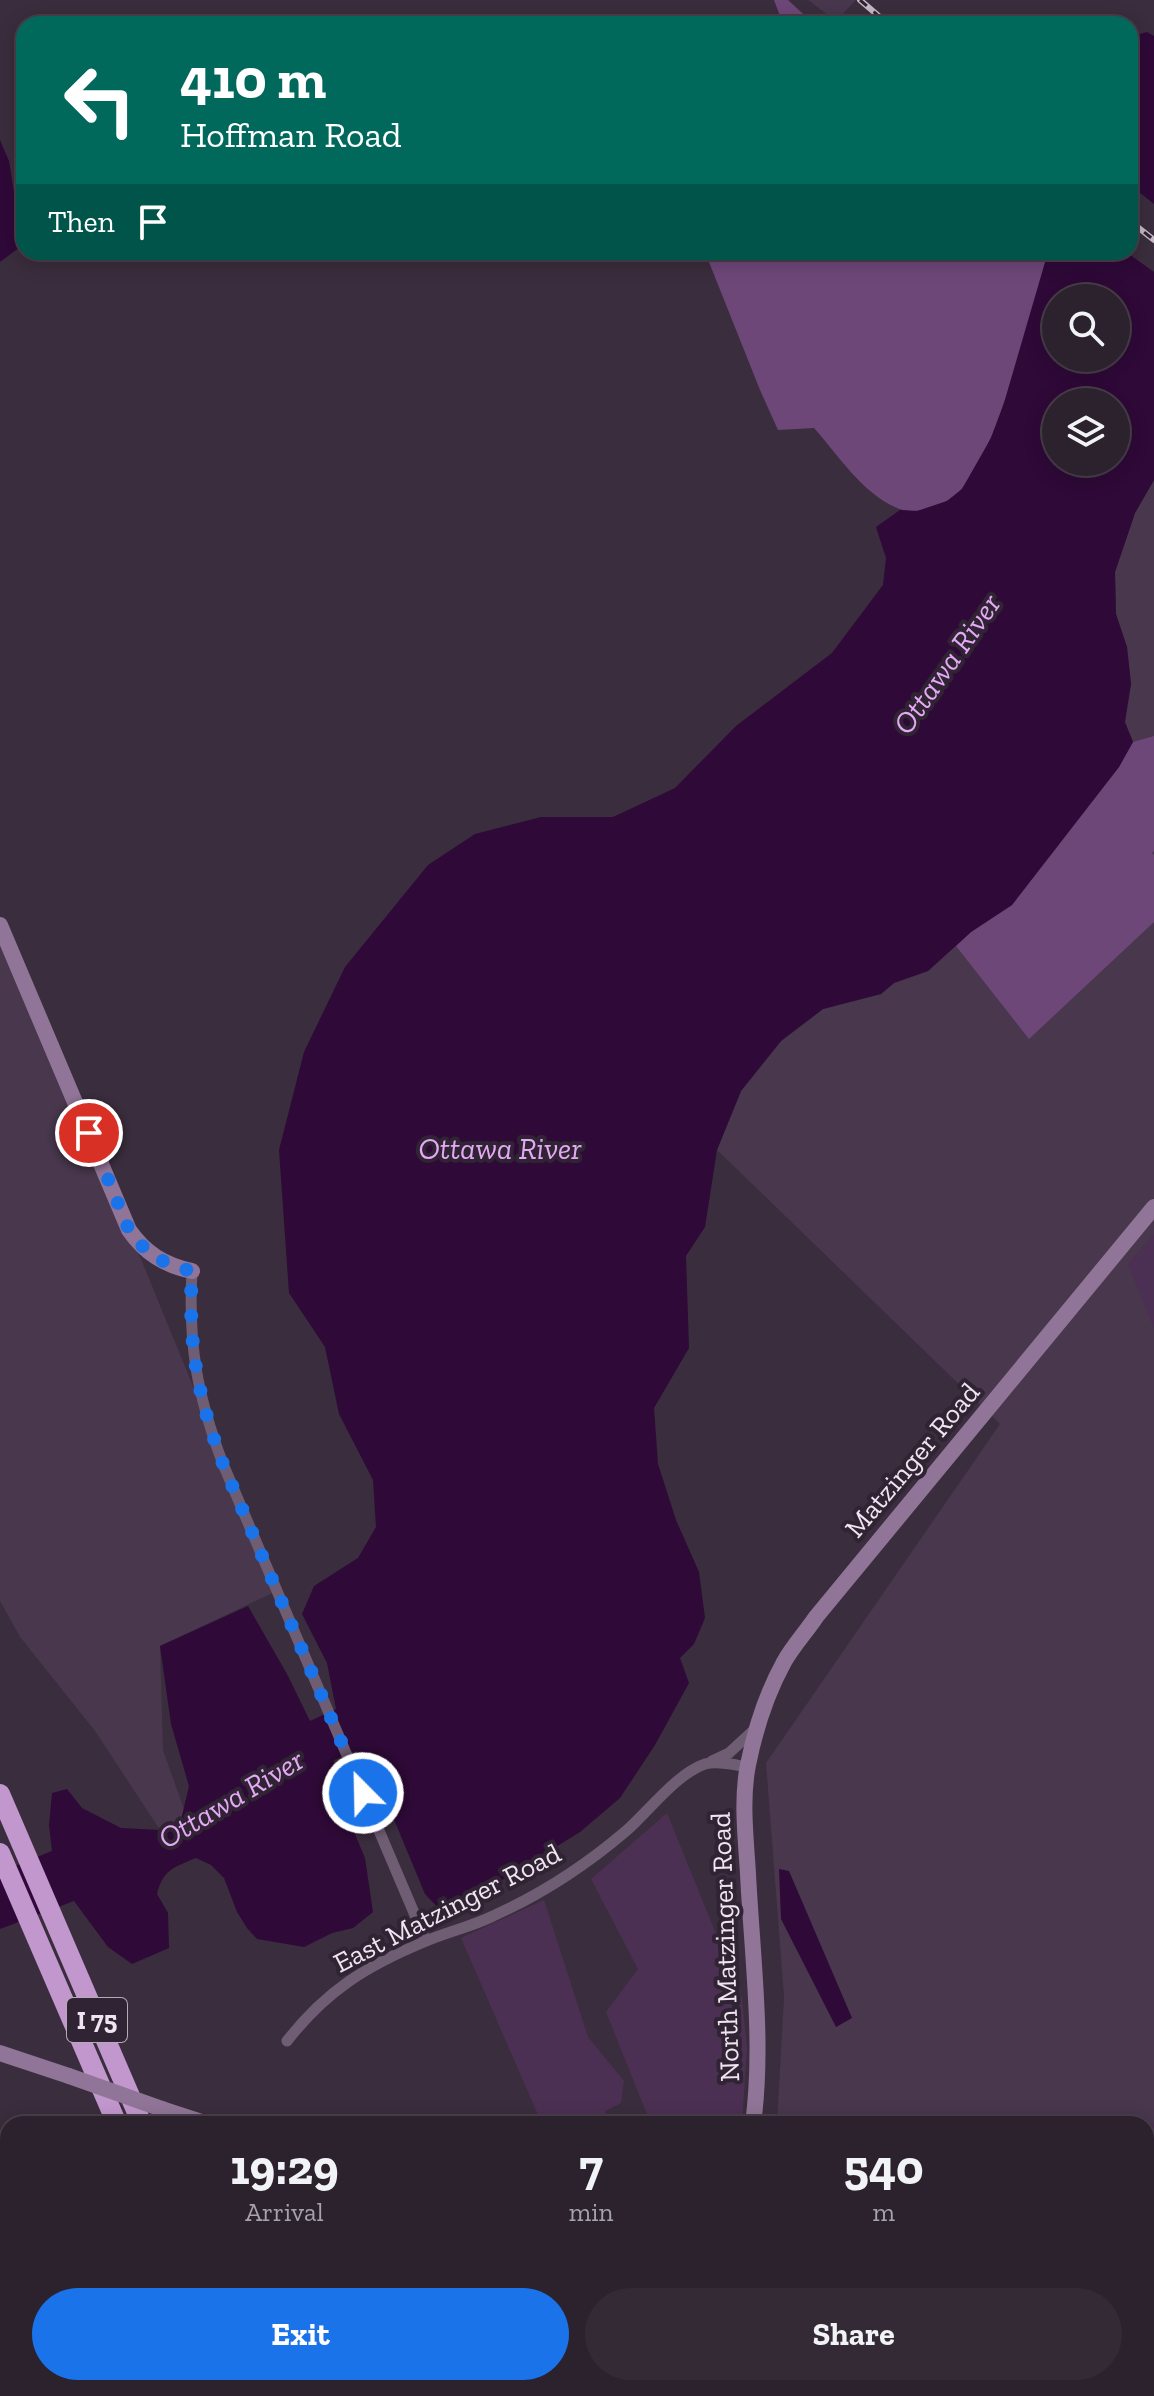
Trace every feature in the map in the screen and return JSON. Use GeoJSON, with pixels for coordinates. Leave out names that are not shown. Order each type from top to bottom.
{"type":"FeatureCollection","features":[{"type":"Feature","properties":{"kind":"highway","name":"I 75"},"geometry":{"type":"LineString","coordinates":[[0,1794],[139,2116]]}},
{"type":"Feature","properties":{"kind":"highway","name":"I 75"},"geometry":{"type":"LineString","coordinates":[[2,1859],[114,2116]]}},
{"type":"Feature","properties":{"kind":"street"},"geometry":{"type":"LineString","coordinates":[[0,925],[129,1230],[152,1255],[192,1271],[194,1364],[206,1420],[426,1941]]}},
{"type":"Feature","properties":{"kind":"street","name":"Matzinger Road"},"geometry":{"type":"LineString","coordinates":[[747,1767],[758,1725],[785,1660],[816,1617],[1154,1207]]}},
{"type":"Feature","properties":{"kind":"street","name":"East Matzinger Road"},"geometry":{"type":"LineString","coordinates":[[287,2041],[308,2015],[345,1981],[394,1955],[489,1918],[545,1891],[629,1829],[686,1775],[729,1753],[758,1725]]}},
{"type":"Feature","properties":{"kind":"street"},"geometry":{"type":"LineString","coordinates":[[707,1763],[747,1767]]}},
{"type":"Feature","properties":{"kind":"street","name":"North Matzinger Road"},"geometry":{"type":"LineString","coordinates":[[747,1767],[745,1833],[757,2059],[754,2116]]}},
{"type":"Feature","properties":{"kind":"street"},"geometry":{"type":"LineString","coordinates":[[0,2053],[183,2116]]}},
{"type":"Feature","properties":{"kind":"shaded area"},"geometry":{"type":"Polygon","coordinates":[[[774,0],[788,0],[805,16],[780,16],[774,0]]]}},
{"type":"Feature","properties":{"kind":"shaded area"},"geometry":{"type":"Polygon","coordinates":[[[808,0],[856,0],[841,16],[829,16],[808,0]]]}},
{"type":"Feature","properties":{"kind":"shaded area"},"geometry":{"type":"Polygon","coordinates":[[[708,260],[1046,260],[995,428],[981,459],[963,487],[942,503],[914,511],[897,508],[884,501],[862,483],[814,428],[778,430],[708,260]]]}},
{"type":"Feature","properties":{"kind":"shaded area"},"geometry":{"type":"Polygon","coordinates":[[[1154,480],[1154,2116],[777,2116],[784,1997],[766,1763],[1000,1424],[717,1150],[741,1091],[781,1041],[823,1009],[881,994],[894,983],[928,971],[971,932],[1133,742],[1124,722],[1131,684],[1127,647],[1116,614],[1115,572],[1135,513],[1154,480]]]}},
{"type":"Feature","properties":{"kind":"shaded area"},"geometry":{"type":"Polygon","coordinates":[[[1154,736],[1154,922],[1029,1039],[956,946],[971,932],[1012,905],[1119,767],[1133,742],[1154,736]]]}},
{"type":"Feature","properties":{"kind":"shaded area"},"geometry":{"type":"Polygon","coordinates":[[[0,925],[277,1591],[160,1646],[163,1750],[184,1809],[181,1821],[160,1830],[95,1731],[20,1637],[0,1601],[0,925]]]}},
{"type":"Feature","properties":{"kind":"shaded area"},"geometry":{"type":"Polygon","coordinates":[[[1154,1234],[1154,1328],[1128,1264],[1154,1234]]]}},
{"type":"Feature","properties":{"kind":"shaded area"},"geometry":{"type":"Polygon","coordinates":[[[667,1813],[742,1998],[747,2048],[743,2116],[648,2116],[606,2012],[638,1969],[591,1879],[667,1813]]]}},
{"type":"Feature","properties":{"kind":"shaded area"},"geometry":{"type":"Polygon","coordinates":[[[544,1900],[588,2037],[624,2081],[621,2103],[605,2111],[607,2116],[539,2116],[461,1938],[544,1900]]]}},
{"type":"Feature","properties":{"kind":"water"},"geometry":{"type":"Polygon","coordinates":[[[1147,32],[1154,36],[1154,204],[1138,191],[1138,35],[1147,32]]]}},
{"type":"Feature","properties":{"kind":"water"},"geometry":{"type":"Polygon","coordinates":[[[0,140],[9,161],[16,205],[16,250],[0,262],[0,140]]]}},
{"type":"Feature","properties":{"kind":"water","name":"Ottawa River"},"geometry":{"type":"Polygon","coordinates":[[[1046,260],[1137,260],[1154,272],[1154,480],[1135,513],[1115,572],[1116,614],[1127,647],[1131,684],[1125,722],[1133,742],[1119,767],[1012,905],[971,932],[928,971],[894,983],[881,994],[823,1009],[781,1041],[741,1091],[717,1150],[705,1227],[686,1256],[689,1348],[654,1408],[658,1464],[676,1520],[699,1572],[705,1618],[694,1644],[680,1658],[689,1683],[655,1745],[620,1798],[580,1832],[506,1878],[441,1911],[425,1894],[383,1793],[356,1751],[334,1760],[333,1782],[365,1858],[373,1912],[353,1928],[332,1933],[304,1947],[257,1939],[237,1912],[224,1878],[211,1865],[196,1858],[166,1874],[157,1894],[168,1913],[169,1948],[132,1964],[108,1947],[74,1901],[0,1929],[0,1872],[52,1851],[49,1825],[52,1793],[67,1789],[82,1808],[121,1828],[160,1830],[181,1820],[189,1786],[171,1724],[160,1646],[248,1606],[310,1721],[336,1709],[327,1663],[302,1614],[314,1586],[358,1558],[376,1527],[373,1480],[339,1414],[325,1347],[289,1293],[279,1150],[304,1052],[345,967],[428,865],[475,834],[541,817],[613,817],[675,788],[736,726],[832,653],[883,585],[886,558],[876,527],[900,510],[917,511],[947,501],[962,489],[991,438],[1004,403],[1046,260]]]}},
{"type":"Feature","properties":{"kind":"water"},"geometry":{"type":"Polygon","coordinates":[[[779,1869],[789,1871],[852,2018],[836,2027],[781,1919],[779,1869]]]}},
{"type":"Feature","properties":{"kind":"railway"},"geometry":{"type":"LineString","coordinates":[[860,0],[879,16]]}},
{"type":"Feature","properties":{"kind":"railway"},"geometry":{"type":"LineString","coordinates":[[1138,227],[1154,240]]}},
{"type":"Feature","properties":{"kind":"route"},"geometry":{"type":"LineString","coordinates":[[89,1133],[135,1239],[160,1260],[192,1271],[194,1364],[206,1420],[363,1793]]}}]}
